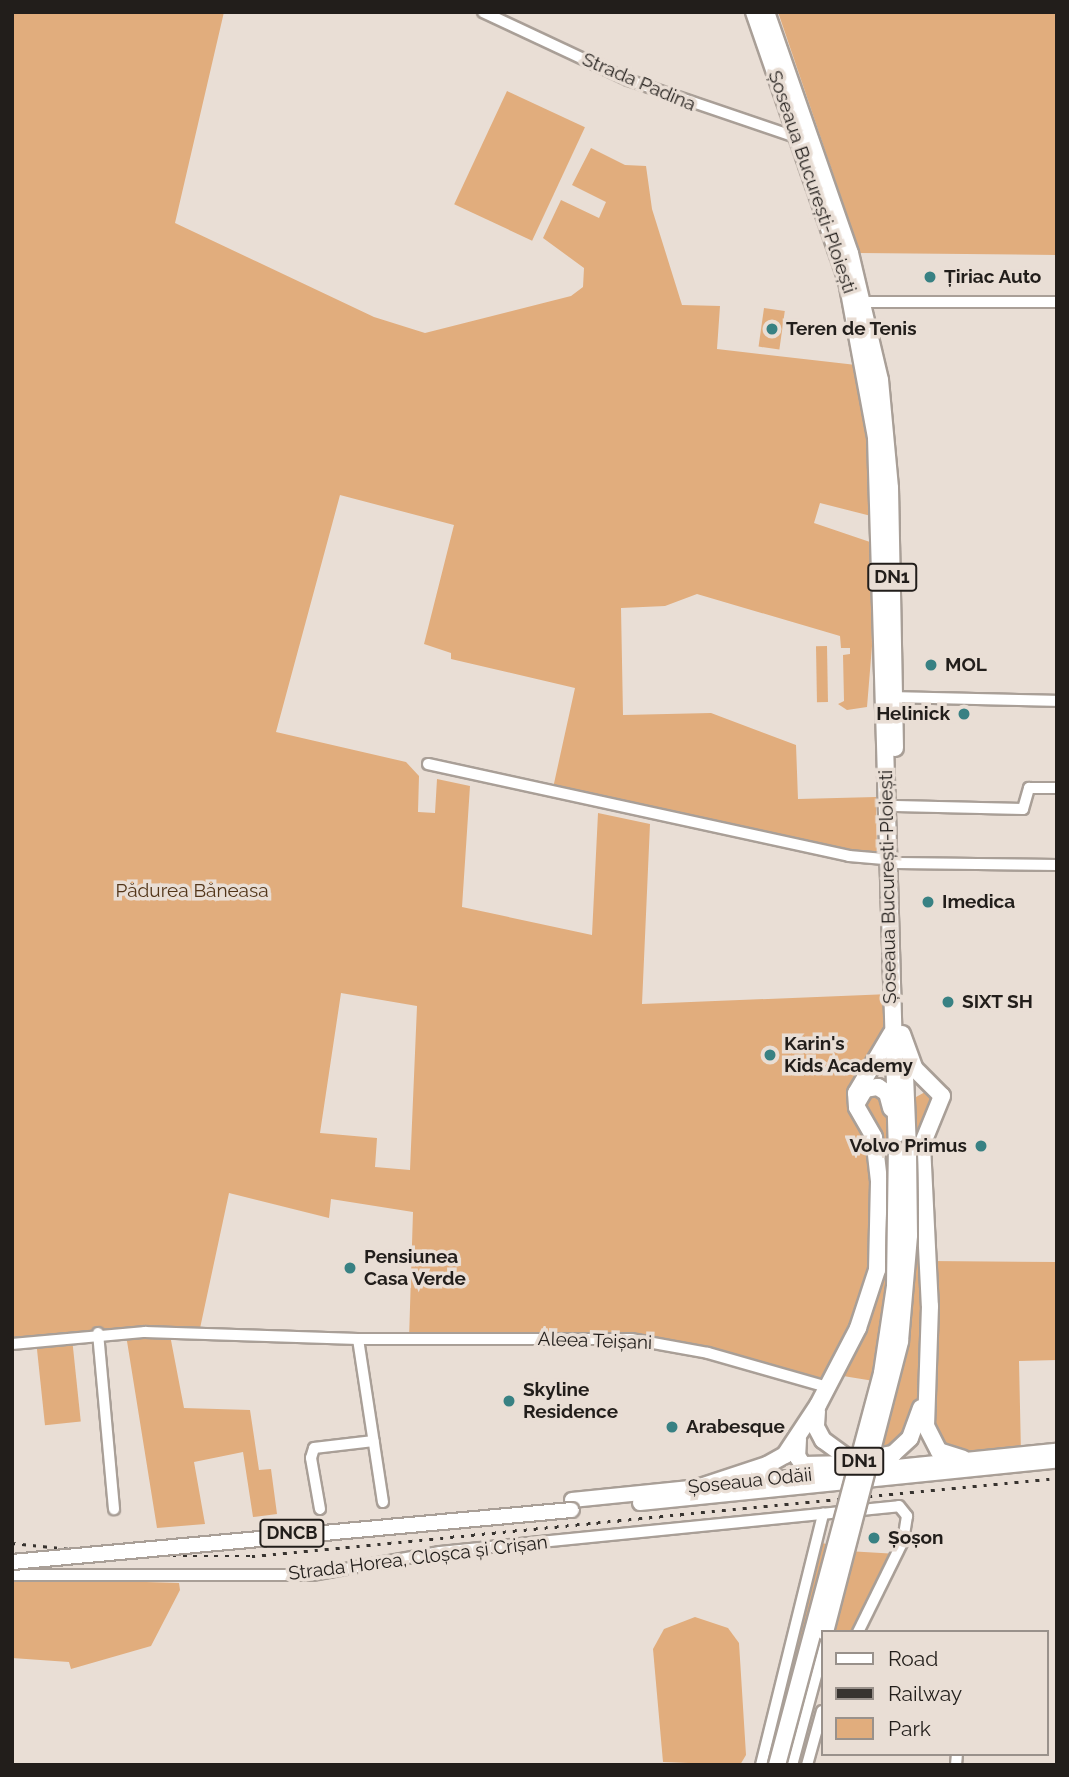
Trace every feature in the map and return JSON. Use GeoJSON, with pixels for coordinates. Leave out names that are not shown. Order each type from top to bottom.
{"type":"FeatureCollection","features":[{"type":"Feature","properties":{"kind":"highway","name":"Șoseaua București-Ploiești"},"geometry":{"type":"LineString","coordinates":[[754,12],[847,281],[876,437],[902,1132],[895,1286],[882,1373],[777,1765]]}},
{"type":"Feature","properties":{"kind":"highway","name":"Șoseaua București-Ploiești"},"geometry":{"type":"LineString","coordinates":[[766,12],[864,302],[888,437],[895,697],[896,806],[892,861]]}},
{"type":"Feature","properties":{"kind":"highway"},"geometry":{"type":"LineString","coordinates":[[697,1488],[774,1463],[798,1442],[863,1315],[879,1256],[877,1154],[872,1130],[858,1107],[857,1089],[897,1033],[915,1069],[939,1090],[941,1102],[922,1145],[930,1314],[925,1404],[928,1434],[935,1447],[963,1459]]}},
{"type":"Feature","properties":{"kind":"highway"},"geometry":{"type":"LineString","coordinates":[[858,1107],[865,1089],[881,1088],[890,1100],[902,1132]]}},
{"type":"Feature","properties":{"kind":"highway"},"geometry":{"type":"LineString","coordinates":[[902,1132],[919,1094],[931,1092],[941,1102]]}},
{"type":"Feature","properties":{"kind":"highway","name":"Șoseaua București-Ploiești"},"geometry":{"type":"LineString","coordinates":[[826,1630],[900,1341],[909,1235],[902,1150]]}},
{"type":"Feature","properties":{"kind":"highway"},"geometry":{"type":"LineString","coordinates":[[798,1442],[797,1456],[803,1465],[883,1459],[899,1449],[914,1431],[925,1404]]}},
{"type":"Feature","properties":{"kind":"highway"},"geometry":{"type":"LineString","coordinates":[[798,1442],[803,1458],[817,1462],[823,1453],[815,1420],[818,1405]]}},
{"type":"Feature","properties":{"kind":"highway"},"geometry":{"type":"LineString","coordinates":[[820,1437],[842,1463]]}},
{"type":"Feature","properties":{"kind":"highway"},"geometry":{"type":"LineString","coordinates":[[798,1482],[842,1463]]}},
{"type":"Feature","properties":{"kind":"highway"},"geometry":{"type":"LineString","coordinates":[[789,1765],[820,1649]]}},
{"type":"Feature","properties":{"kind":"main road","name":"Șoseaua Odăii"},"geometry":{"type":"LineString","coordinates":[[798,1482],[963,1459],[1057,1451]]}},
{"type":"Feature","properties":{"kind":"main road","name":"Șoseaua Odăii"},"geometry":{"type":"LineString","coordinates":[[652,1492],[1057,1461]]}},
{"type":"Feature","properties":{"kind":"main road","name":"Strada Horea, Cloșca și Crișan"},"geometry":{"type":"LineString","coordinates":[[12,1562],[798,1482]]}},
{"type":"Feature","properties":{"kind":"main road","name":"Strada Horea, Cloșca și Crișan"},"geometry":{"type":"LineString","coordinates":[[12,1552],[572,1505],[652,1492]]}},
{"type":"Feature","properties":{"kind":"street","name":"Strada Padina"},"geometry":{"type":"LineString","coordinates":[[483,12],[628,80],[798,138]]}},
{"type":"Feature","properties":{"kind":"street"},"geometry":{"type":"LineString","coordinates":[[864,302],[1057,302]]}},
{"type":"Feature","properties":{"kind":"street"},"geometry":{"type":"LineString","coordinates":[[895,697],[1057,701]]}},
{"type":"Feature","properties":{"kind":"street"},"geometry":{"type":"LineString","coordinates":[[428,764],[849,856],[892,861]]}},
{"type":"Feature","properties":{"kind":"street","name":"Șoseaua București-Ploiești"},"geometry":{"type":"LineString","coordinates":[[896,806],[1023,809],[1029,788],[1057,788]]}},
{"type":"Feature","properties":{"kind":"street","name":"Șoseaua București-Ploiești"},"geometry":{"type":"LineString","coordinates":[[892,861],[1057,865]]}},
{"type":"Feature","properties":{"kind":"street"},"geometry":{"type":"LineString","coordinates":[[98,1333],[114,1509]]}},
{"type":"Feature","properties":{"kind":"street","name":"Aleea Teișani"},"geometry":{"type":"LineString","coordinates":[[12,1344],[98,1333],[358,1339],[653,1341],[827,1387]]}},
{"type":"Feature","properties":{"kind":"street"},"geometry":{"type":"LineString","coordinates":[[358,1339],[383,1502]]}},
{"type":"Feature","properties":{"kind":"street"},"geometry":{"type":"LineString","coordinates":[[320,1509],[312,1458],[314,1448],[374,1441]]}},
{"type":"Feature","properties":{"kind":"street","name":"Strada Horea, Cloșca și Crișan"},"geometry":{"type":"LineString","coordinates":[[12,1575],[312,1575],[438,1553],[894,1505],[906,1512],[907,1526],[898,1554],[859,1630]]}},
{"type":"Feature","properties":{"kind":"street"},"geometry":{"type":"LineString","coordinates":[[761,1765],[822,1514]]}},
{"type":"Feature","properties":{"kind":"street"},"geometry":{"type":"LineString","coordinates":[[807,1765],[820,1718]]}},
{"type":"Feature","properties":{"kind":"green space","name":"Pădurea Băneasa"},"geometry":{"type":"Polygon","coordinates":[[[12,12],[224,12],[175,223],[374,317],[425,333],[571,296],[583,287],[584,268],[543,238],[561,200],[599,218],[606,202],[572,185],[591,148],[625,165],[646,166],[652,209],[682,305],[720,306],[717,349],[865,366],[879,518],[820,503],[814,523],[870,542],[872,646],[867,707],[847,710],[838,704],[844,701],[843,655],[850,654],[850,648],[841,648],[840,636],[697,594],[665,606],[621,608],[623,715],[711,713],[796,745],[798,799],[876,797],[877,854],[865,855],[553,788],[575,688],[451,659],[451,653],[424,644],[454,525],[340,495],[276,732],[406,762],[419,776],[418,812],[435,813],[437,779],[470,786],[462,907],[592,935],[598,813],[650,824],[642,1004],[890,994],[892,1031],[859,1096],[887,1093],[897,1235],[880,1382],[837,1375],[830,1389],[653,1341],[409,1339],[413,1212],[331,1199],[329,1218],[229,1193],[199,1333],[12,1344],[12,12]],[[341,993],[320,1133],[377,1138],[375,1167],[410,1170],[417,1006],[341,993]]]}},
{"type":"Feature","properties":{"kind":"green space"},"geometry":{"type":"Polygon","coordinates":[[[778,12],[1057,12],[1057,255],[860,253],[778,12]]]}},
{"type":"Feature","properties":{"kind":"green space"},"geometry":{"type":"Polygon","coordinates":[[[507,91],[585,127],[532,241],[454,204],[507,91]]]}},
{"type":"Feature","properties":{"kind":"green space","name":"Teren de Tenis"},"geometry":{"type":"Polygon","coordinates":[[[764,308],[785,311],[779,350],[759,347],[764,308]]]}},
{"type":"Feature","properties":{"kind":"green space"},"geometry":{"type":"Polygon","coordinates":[[[816,646],[827,646],[828,702],[817,702],[816,646]]]}},
{"type":"Feature","properties":{"kind":"green space"},"geometry":{"type":"Polygon","coordinates":[[[927,1091],[935,1093],[928,1127],[928,1261],[1057,1262],[1057,1360],[1019,1361],[1021,1454],[963,1459],[928,1434],[914,1431],[872,1460],[908,1132],[916,1097],[927,1091]]]}},
{"type":"Feature","properties":{"kind":"green space"},"geometry":{"type":"Polygon","coordinates":[[[126,1335],[170,1335],[184,1408],[250,1410],[259,1470],[271,1469],[277,1514],[253,1517],[243,1452],[194,1462],[205,1524],[157,1528],[126,1335]]]}},
{"type":"Feature","properties":{"kind":"green space"},"geometry":{"type":"Polygon","coordinates":[[[72,1338],[81,1422],[45,1425],[36,1342],[72,1338]]]}},
{"type":"Feature","properties":{"kind":"green space"},"geometry":{"type":"Polygon","coordinates":[[[816,1541],[836,1547],[776,1765],[761,1765],[816,1541]]]}},
{"type":"Feature","properties":{"kind":"green space"},"geometry":{"type":"Polygon","coordinates":[[[847,1551],[898,1554],[859,1630],[826,1630],[847,1551]]]}},
{"type":"Feature","properties":{"kind":"green space"},"geometry":{"type":"Polygon","coordinates":[[[14,1578],[179,1583],[180,1590],[151,1646],[71,1669],[69,1662],[12,1658],[14,1578]]]}},
{"type":"Feature","properties":{"kind":"green space"},"geometry":{"type":"Polygon","coordinates":[[[695,1617],[728,1628],[739,1643],[746,1755],[740,1765],[663,1762],[653,1649],[664,1629],[695,1617]]]}},
{"type":"Feature","properties":{"kind":"railway"},"geometry":{"type":"LineString","coordinates":[[12,1543],[141,1556],[252,1556],[1057,1478]]}},
{"type":"Feature","properties":{"kind":"place","name":"Țiriac Auto"},"geometry":{"type":"Point","coordinates":[930,277]}},
{"type":"Feature","properties":{"kind":"place","name":"Teren de Tenis"},"geometry":{"type":"Point","coordinates":[772,329]}},
{"type":"Feature","properties":{"kind":"place","name":"MOL"},"geometry":{"type":"Point","coordinates":[931,665]}},
{"type":"Feature","properties":{"kind":"place","name":"Helinick"},"geometry":{"type":"Point","coordinates":[964,714]}},
{"type":"Feature","properties":{"kind":"place","name":"Imedica"},"geometry":{"type":"Point","coordinates":[928,902]}},
{"type":"Feature","properties":{"kind":"place","name":"SIXT SH"},"geometry":{"type":"Point","coordinates":[948,1002]}},
{"type":"Feature","properties":{"kind":"place","name":"Karin's Kids Academy"},"geometry":{"type":"Point","coordinates":[770,1055]}},
{"type":"Feature","properties":{"kind":"place","name":"Volvo Primus"},"geometry":{"type":"Point","coordinates":[981,1146]}},
{"type":"Feature","properties":{"kind":"place","name":"Pensiunea Casa Verde"},"geometry":{"type":"Point","coordinates":[350,1268]}},
{"type":"Feature","properties":{"kind":"place","name":"Skyline Residence"},"geometry":{"type":"Point","coordinates":[509,1401]}},
{"type":"Feature","properties":{"kind":"place","name":"Arabesque"},"geometry":{"type":"Point","coordinates":[672,1427]}},
{"type":"Feature","properties":{"kind":"place","name":"Șoșon"},"geometry":{"type":"Point","coordinates":[874,1538]}}]}
